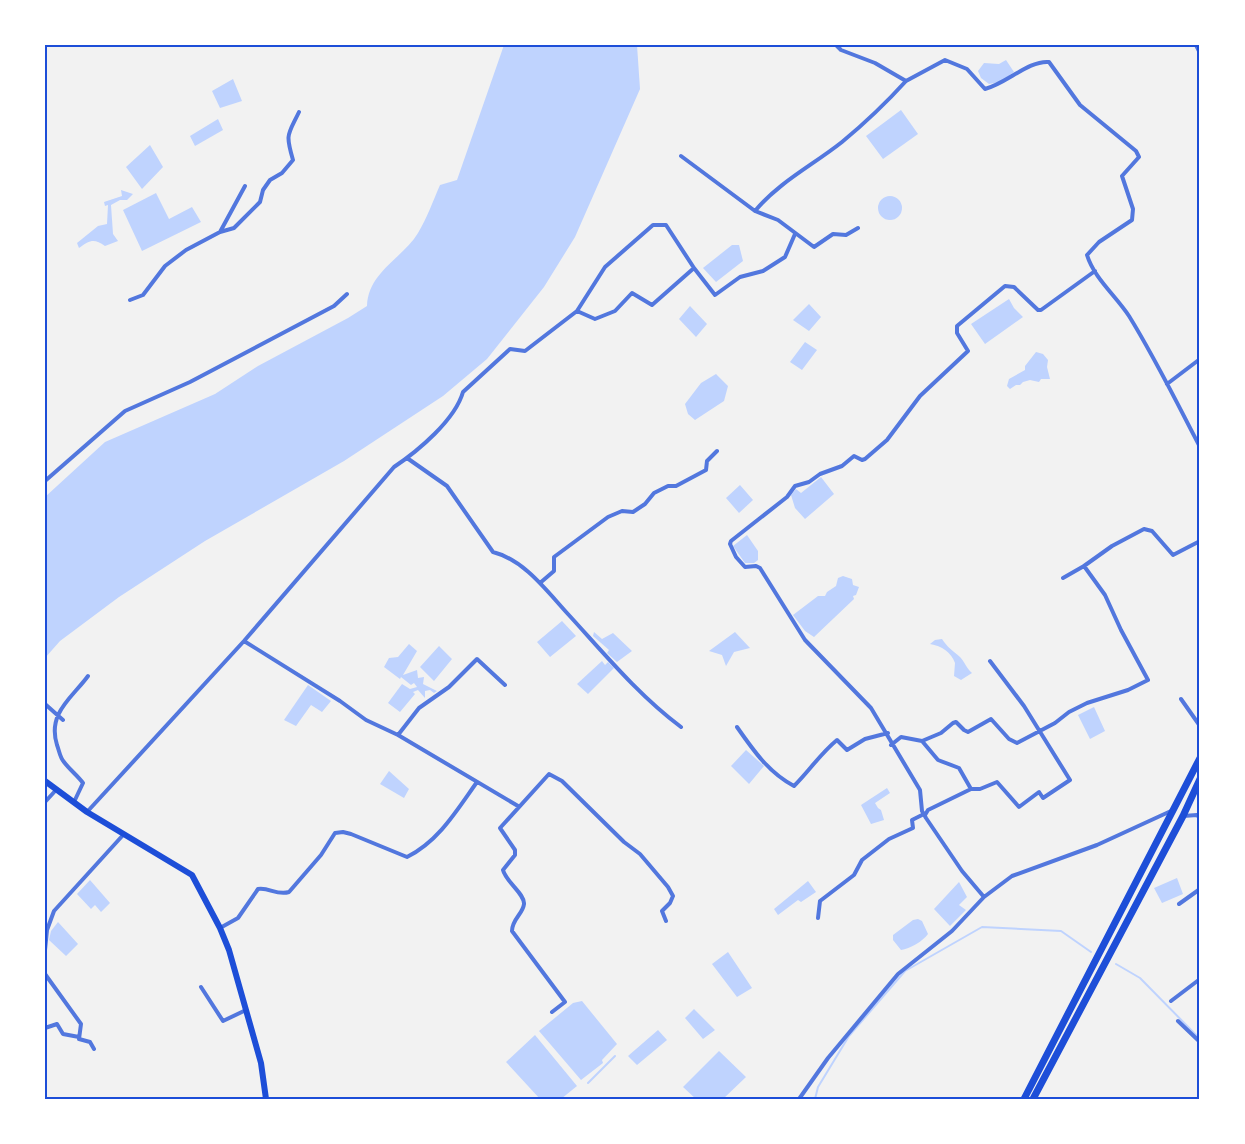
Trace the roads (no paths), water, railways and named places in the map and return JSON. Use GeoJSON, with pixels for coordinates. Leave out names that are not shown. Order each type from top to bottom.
{"type":"FeatureCollection","features":[{"type":"Feature","properties":{"kind":"highway"},"geometry":{"type":"LineString","coordinates":[[1024,1099],[1200,758]]}},
{"type":"Feature","properties":{"kind":"highway"},"geometry":{"type":"LineString","coordinates":[[1033,1099],[1183,816],[1200,779]]}},
{"type":"Feature","properties":{"kind":"main road"},"geometry":{"type":"LineString","coordinates":[[45,782],[87,812],[192,875],[229,950],[261,1063],[266,1099]]}},
{"type":"Feature","properties":{"kind":"street"},"geometry":{"type":"LineString","coordinates":[[836,45],[841,50],[875,63],[906,81]]}},
{"type":"Feature","properties":{"kind":"street"},"geometry":{"type":"LineString","coordinates":[[1196,45],[1200,53]]}},
{"type":"Feature","properties":{"kind":"street"},"geometry":{"type":"LineString","coordinates":[[755,211],[768,195],[842,142],[880,109],[906,81],[945,60],[968,69],[985,89],[996,87],[1040,62],[1049,62],[1080,105],[1136,151],[1139,157],[1122,176],[1133,208],[1132,220],[1099,242],[1087,255],[1090,266],[1128,315],[1200,447]]}},
{"type":"Feature","properties":{"kind":"street"},"geometry":{"type":"LineString","coordinates":[[130,300],[143,295],[165,266],[186,250],[219,232],[234,228],[260,202],[263,190],[270,180],[282,173],[293,160],[288,143],[288,132],[299,112]]}},
{"type":"Feature","properties":{"kind":"street"},"geometry":{"type":"LineString","coordinates":[[681,156],[755,211],[778,220],[814,246],[833,234],[846,235],[858,228]]}},
{"type":"Feature","properties":{"kind":"street"},"geometry":{"type":"LineString","coordinates":[[219,232],[245,186]]}},
{"type":"Feature","properties":{"kind":"street"},"geometry":{"type":"LineString","coordinates":[[87,812],[244,641],[394,467],[419,449],[446,420],[460,401],[463,392],[510,349],[525,351],[578,311],[605,267],[653,225],[666,225],[715,295],[740,277],[763,271],[784,257],[795,234]]}},
{"type":"Feature","properties":{"kind":"street"},"geometry":{"type":"LineString","coordinates":[[578,311],[595,320],[615,310],[632,293],[652,305],[694,268]]}},
{"type":"Feature","properties":{"kind":"street"},"geometry":{"type":"LineString","coordinates":[[984,897],[972,885],[945,848],[924,814],[920,789],[891,745],[888,733],[871,708],[805,640],[760,567],[745,567],[729,544],[787,497],[795,486],[809,482],[820,474],[842,466],[854,456],[865,459],[887,440],[920,396],[968,351],[957,333],[957,326],[1005,286],[1014,287],[1038,310],[1041,310],[1095,271]]}},
{"type":"Feature","properties":{"kind":"street"},"geometry":{"type":"LineString","coordinates":[[45,481],[125,411],[210,371],[334,306],[347,294]]}},
{"type":"Feature","properties":{"kind":"street"},"geometry":{"type":"LineString","coordinates":[[1167,384],[1200,359]]}},
{"type":"Feature","properties":{"kind":"street"},"geometry":{"type":"LineString","coordinates":[[540,583],[554,571],[554,557],[588,531],[608,517],[622,511],[633,512],[645,504],[654,492],[668,486],[676,486],[706,470],[707,461],[717,451]]}},
{"type":"Feature","properties":{"kind":"street"},"geometry":{"type":"LineString","coordinates":[[407,458],[447,486],[493,552],[507,555],[540,583],[632,682],[681,727]]}},
{"type":"Feature","properties":{"kind":"street"},"geometry":{"type":"LineString","coordinates":[[1063,578],[1112,546],[1144,529],[1152,531],[1173,555],[1200,541]]}},
{"type":"Feature","properties":{"kind":"street"},"geometry":{"type":"LineString","coordinates":[[891,745],[901,737],[922,741],[941,733],[956,722],[968,732],[991,719],[1009,739],[1017,743],[1087,703],[1128,690],[1148,680],[1105,595],[1084,566]]}},
{"type":"Feature","properties":{"kind":"street"},"geometry":{"type":"LineString","coordinates":[[244,641],[340,701],[366,720],[398,735],[518,806]]}},
{"type":"Feature","properties":{"kind":"street"},"geometry":{"type":"LineString","coordinates":[[398,735],[419,708],[449,687],[477,659],[505,685]]}},
{"type":"Feature","properties":{"kind":"street"},"geometry":{"type":"LineString","coordinates":[[818,918],[820,901],[854,875],[862,860],[889,839],[913,828],[912,820],[928,810],[971,789],[980,789],[997,782],[1019,807],[1039,792],[1043,798],[1070,780],[1024,706],[990,661]]}},
{"type":"Feature","properties":{"kind":"street"},"geometry":{"type":"LineString","coordinates":[[73,802],[83,783],[62,760],[55,738],[54,725],[57,714],[88,676]]}},
{"type":"Feature","properties":{"kind":"street"},"geometry":{"type":"LineString","coordinates":[[1181,699],[1200,726]]}},
{"type":"Feature","properties":{"kind":"street"},"geometry":{"type":"LineString","coordinates":[[45,704],[63,720]]}},
{"type":"Feature","properties":{"kind":"street"},"geometry":{"type":"LineString","coordinates":[[736,727],[778,778],[794,786],[819,760],[825,750],[837,740],[847,750],[865,739],[888,733]]}},
{"type":"Feature","properties":{"kind":"street"},"geometry":{"type":"LineString","coordinates":[[922,741],[938,759],[959,768],[971,789]]}},
{"type":"Feature","properties":{"kind":"street"},"geometry":{"type":"LineString","coordinates":[[552,1012],[565,1002],[512,931],[512,924],[524,906],[524,899],[505,876],[503,870],[515,850],[500,828],[549,774],[562,781],[624,842],[640,854],[668,887],[673,896],[662,911],[666,921]]}},
{"type":"Feature","properties":{"kind":"street"},"geometry":{"type":"LineString","coordinates":[[220,928],[238,918],[258,889],[264,888],[282,894],[289,892],[321,855],[335,833],[351,834],[407,857],[420,850],[445,827],[477,782]]}},
{"type":"Feature","properties":{"kind":"street"},"geometry":{"type":"LineString","coordinates":[[45,802],[56,790]]}},
{"type":"Feature","properties":{"kind":"street"},"geometry":{"type":"LineString","coordinates":[[799,1099],[828,1058],[898,974],[952,931],[984,897],[1012,876],[1097,845],[1171,811]]}},
{"type":"Feature","properties":{"kind":"street"},"geometry":{"type":"LineString","coordinates":[[1183,816],[1200,818]]}},
{"type":"Feature","properties":{"kind":"street"},"geometry":{"type":"LineString","coordinates":[[45,950],[47,930],[54,911],[124,834]]}},
{"type":"Feature","properties":{"kind":"street"},"geometry":{"type":"LineString","coordinates":[[1179,904],[1200,889]]}},
{"type":"Feature","properties":{"kind":"street"},"geometry":{"type":"LineString","coordinates":[[45,961],[45,973],[81,1024],[79,1037]]}},
{"type":"Feature","properties":{"kind":"street"},"geometry":{"type":"LineString","coordinates":[[1171,1001],[1200,979]]}},
{"type":"Feature","properties":{"kind":"street"},"geometry":{"type":"LineString","coordinates":[[201,987],[223,1021],[247,1010]]}},
{"type":"Feature","properties":{"kind":"street"},"geometry":{"type":"LineString","coordinates":[[1178,1021],[1200,1042]]}},
{"type":"Feature","properties":{"kind":"street"},"geometry":{"type":"LineString","coordinates":[[45,1028],[57,1024],[63,1034],[90,1042],[94,1049]]}},
{"type":"Feature","properties":{"kind":"water"},"geometry":{"type":"Polygon","coordinates":[[[504,45],[637,45],[640,89],[575,237],[544,287],[487,359],[443,396],[344,461],[205,541],[119,597],[60,641],[45,658],[45,497],[105,442],[215,394],[258,366],[367,306],[373,284],[412,242],[440,185],[457,180],[504,45]]]}},
{"type":"Feature","properties":{"kind":"water"},"geometry":{"type":"Polygon","coordinates":[[[1006,60],[1014,72],[1000,82],[989,84],[981,78],[978,71],[984,63],[999,64],[1006,60]]]}},
{"type":"Feature","properties":{"kind":"water"},"geometry":{"type":"Polygon","coordinates":[[[233,79],[242,101],[220,108],[212,91],[233,79]]]}},
{"type":"Feature","properties":{"kind":"water"},"geometry":{"type":"Polygon","coordinates":[[[901,110],[918,134],[883,159],[866,136],[901,110]]]}},
{"type":"Feature","properties":{"kind":"water"},"geometry":{"type":"Polygon","coordinates":[[[218,119],[223,130],[195,146],[190,136],[218,119]]]}},
{"type":"Feature","properties":{"kind":"water"},"geometry":{"type":"Polygon","coordinates":[[[150,145],[163,167],[142,189],[126,167],[150,145]]]}},
{"type":"Feature","properties":{"kind":"water"},"geometry":{"type":"Polygon","coordinates":[[[121,190],[133,194],[127,200],[120,200],[111,205],[113,234],[118,241],[105,246],[92,241],[79,248],[77,243],[98,226],[107,224],[108,205],[105,206],[104,202],[122,196],[121,190]]]}},
{"type":"Feature","properties":{"kind":"water"},"geometry":{"type":"Polygon","coordinates":[[[156,193],[169,219],[192,207],[201,222],[142,251],[123,210],[156,193]]]}},
{"type":"Feature","properties":{"kind":"water"},"geometry":{"type":"Polygon","coordinates":[[[890,196],[898,200],[902,208],[898,216],[890,220],[882,216],[878,208],[882,200],[890,196]]]}},
{"type":"Feature","properties":{"kind":"water"},"geometry":{"type":"Polygon","coordinates":[[[732,245],[739,245],[743,261],[716,282],[703,268],[732,245]]]}},
{"type":"Feature","properties":{"kind":"water"},"geometry":{"type":"Polygon","coordinates":[[[1009,299],[1023,317],[985,344],[971,324],[1009,299]]]}},
{"type":"Feature","properties":{"kind":"water"},"geometry":{"type":"Polygon","coordinates":[[[809,304],[821,317],[809,331],[793,320],[809,304]]]}},
{"type":"Feature","properties":{"kind":"water"},"geometry":{"type":"Polygon","coordinates":[[[690,306],[707,324],[696,337],[679,319],[690,306]]]}},
{"type":"Feature","properties":{"kind":"water"},"geometry":{"type":"Polygon","coordinates":[[[805,342],[817,350],[802,370],[790,362],[805,342]]]}},
{"type":"Feature","properties":{"kind":"water"},"geometry":{"type":"Polygon","coordinates":[[[1036,352],[1043,354],[1048,360],[1050,379],[1041,379],[1039,382],[1030,380],[1010,389],[1007,386],[1009,379],[1025,370],[1025,366],[1036,352]]]}},
{"type":"Feature","properties":{"kind":"water"},"geometry":{"type":"Polygon","coordinates":[[[716,374],[728,386],[724,401],[695,420],[688,414],[685,404],[701,383],[716,374]]]}},
{"type":"Feature","properties":{"kind":"water"},"geometry":{"type":"Polygon","coordinates":[[[821,477],[834,494],[805,519],[795,508],[791,495],[796,489],[801,493],[821,477]]]}},
{"type":"Feature","properties":{"kind":"water"},"geometry":{"type":"Polygon","coordinates":[[[740,485],[753,500],[739,513],[726,498],[740,485]]]}},
{"type":"Feature","properties":{"kind":"water"},"geometry":{"type":"Polygon","coordinates":[[[747,535],[758,551],[758,560],[754,563],[745,563],[733,546],[747,535]]]}},
{"type":"Feature","properties":{"kind":"water"},"geometry":{"type":"Polygon","coordinates":[[[843,576],[852,579],[853,585],[859,587],[856,595],[814,637],[805,631],[793,615],[818,596],[825,596],[836,586],[838,578],[843,576]]]}},
{"type":"Feature","properties":{"kind":"water"},"geometry":{"type":"Polygon","coordinates":[[[562,621],[576,636],[550,657],[537,642],[562,621]]]}},
{"type":"Feature","properties":{"kind":"water"},"geometry":{"type":"Polygon","coordinates":[[[594,632],[602,639],[613,633],[632,651],[617,662],[607,653],[609,650],[593,636],[594,632]]]}},
{"type":"Feature","properties":{"kind":"water"},"geometry":{"type":"Polygon","coordinates":[[[735,632],[750,648],[734,652],[726,666],[722,655],[709,651],[735,632]]]}},
{"type":"Feature","properties":{"kind":"water"},"geometry":{"type":"Polygon","coordinates":[[[942,639],[972,673],[961,680],[954,676],[955,663],[951,656],[942,648],[930,644],[942,639]]]}},
{"type":"Feature","properties":{"kind":"water"},"geometry":{"type":"Polygon","coordinates":[[[409,644],[417,651],[403,675],[417,670],[418,678],[424,677],[423,684],[437,691],[434,693],[430,690],[425,691],[425,698],[418,690],[413,692],[415,694],[400,712],[388,703],[402,684],[410,689],[417,687],[414,683],[411,685],[401,677],[400,679],[384,667],[389,658],[398,657],[409,644]]]}},
{"type":"Feature","properties":{"kind":"water"},"geometry":{"type":"Polygon","coordinates":[[[439,646],[452,659],[434,681],[420,667],[439,646]]]}},
{"type":"Feature","properties":{"kind":"water"},"geometry":{"type":"Polygon","coordinates":[[[602,661],[605,665],[608,662],[614,668],[588,694],[577,684],[602,661]]]}},
{"type":"Feature","properties":{"kind":"water"},"geometry":{"type":"Polygon","coordinates":[[[308,685],[331,701],[322,712],[311,705],[296,726],[284,720],[308,685]]]}},
{"type":"Feature","properties":{"kind":"water"},"geometry":{"type":"Polygon","coordinates":[[[1094,707],[1105,731],[1090,739],[1078,715],[1094,707]]]}},
{"type":"Feature","properties":{"kind":"water"},"geometry":{"type":"Polygon","coordinates":[[[746,750],[764,766],[749,784],[731,766],[746,750]]]}},
{"type":"Feature","properties":{"kind":"water"},"geometry":{"type":"Polygon","coordinates":[[[389,771],[409,789],[404,798],[380,784],[389,771]]]}},
{"type":"Feature","properties":{"kind":"water"},"geometry":{"type":"Polygon","coordinates":[[[887,788],[890,793],[875,803],[881,810],[884,820],[871,824],[861,805],[887,788]]]}},
{"type":"Feature","properties":{"kind":"water"},"geometry":{"type":"Polygon","coordinates":[[[1177,878],[1183,894],[1162,903],[1154,888],[1177,878]]]}},
{"type":"Feature","properties":{"kind":"water"},"geometry":{"type":"Polygon","coordinates":[[[90,880],[110,903],[101,912],[95,905],[91,909],[77,894],[90,880]]]}},
{"type":"Feature","properties":{"kind":"water"},"geometry":{"type":"Polygon","coordinates":[[[808,881],[816,892],[801,902],[798,900],[778,915],[774,909],[808,881]]]}},
{"type":"Feature","properties":{"kind":"water"},"geometry":{"type":"Polygon","coordinates":[[[959,882],[967,897],[959,905],[966,910],[950,926],[934,909],[959,882]]]}},
{"type":"Feature","properties":{"kind":"water"},"geometry":{"type":"Polygon","coordinates":[[[913,920],[922,921],[928,934],[916,944],[901,950],[893,940],[893,935],[913,920]]]}},
{"type":"Feature","properties":{"kind":"water"},"geometry":{"type":"Polygon","coordinates":[[[58,922],[78,944],[66,956],[49,940],[51,931],[58,922]]]}},
{"type":"Feature","properties":{"kind":"water"},"geometry":{"type":"Polygon","coordinates":[[[728,952],[752,988],[737,997],[712,964],[728,952]]]}},
{"type":"Feature","properties":{"kind":"water"},"geometry":{"type":"Polygon","coordinates":[[[582,1001],[617,1044],[602,1060],[603,1063],[581,1080],[539,1031],[573,1003],[582,1001]]]}},
{"type":"Feature","properties":{"kind":"water"},"geometry":{"type":"Polygon","coordinates":[[[694,1009],[715,1030],[703,1039],[685,1018],[694,1009]]]}},
{"type":"Feature","properties":{"kind":"water"},"geometry":{"type":"Polygon","coordinates":[[[658,1030],[667,1040],[637,1065],[628,1056],[658,1030]]]}},
{"type":"Feature","properties":{"kind":"water"},"geometry":{"type":"Polygon","coordinates":[[[535,1035],[577,1086],[561,1099],[540,1099],[506,1062],[535,1035]]]}},
{"type":"Feature","properties":{"kind":"water"},"geometry":{"type":"Polygon","coordinates":[[[719,1051],[746,1077],[723,1099],[696,1099],[683,1087],[719,1051]]]}},
{"type":"Feature","properties":{"kind":"waterway"},"geometry":{"type":"LineString","coordinates":[[815,1099],[818,1087],[849,1036],[905,971],[982,927],[1061,931],[1091,952]]}},
{"type":"Feature","properties":{"kind":"waterway"},"geometry":{"type":"LineString","coordinates":[[1116,964],[1140,978],[1200,1039]]}},
{"type":"Feature","properties":{"kind":"waterway"},"geometry":{"type":"LineString","coordinates":[[588,1083],[615,1056]]}}]}
